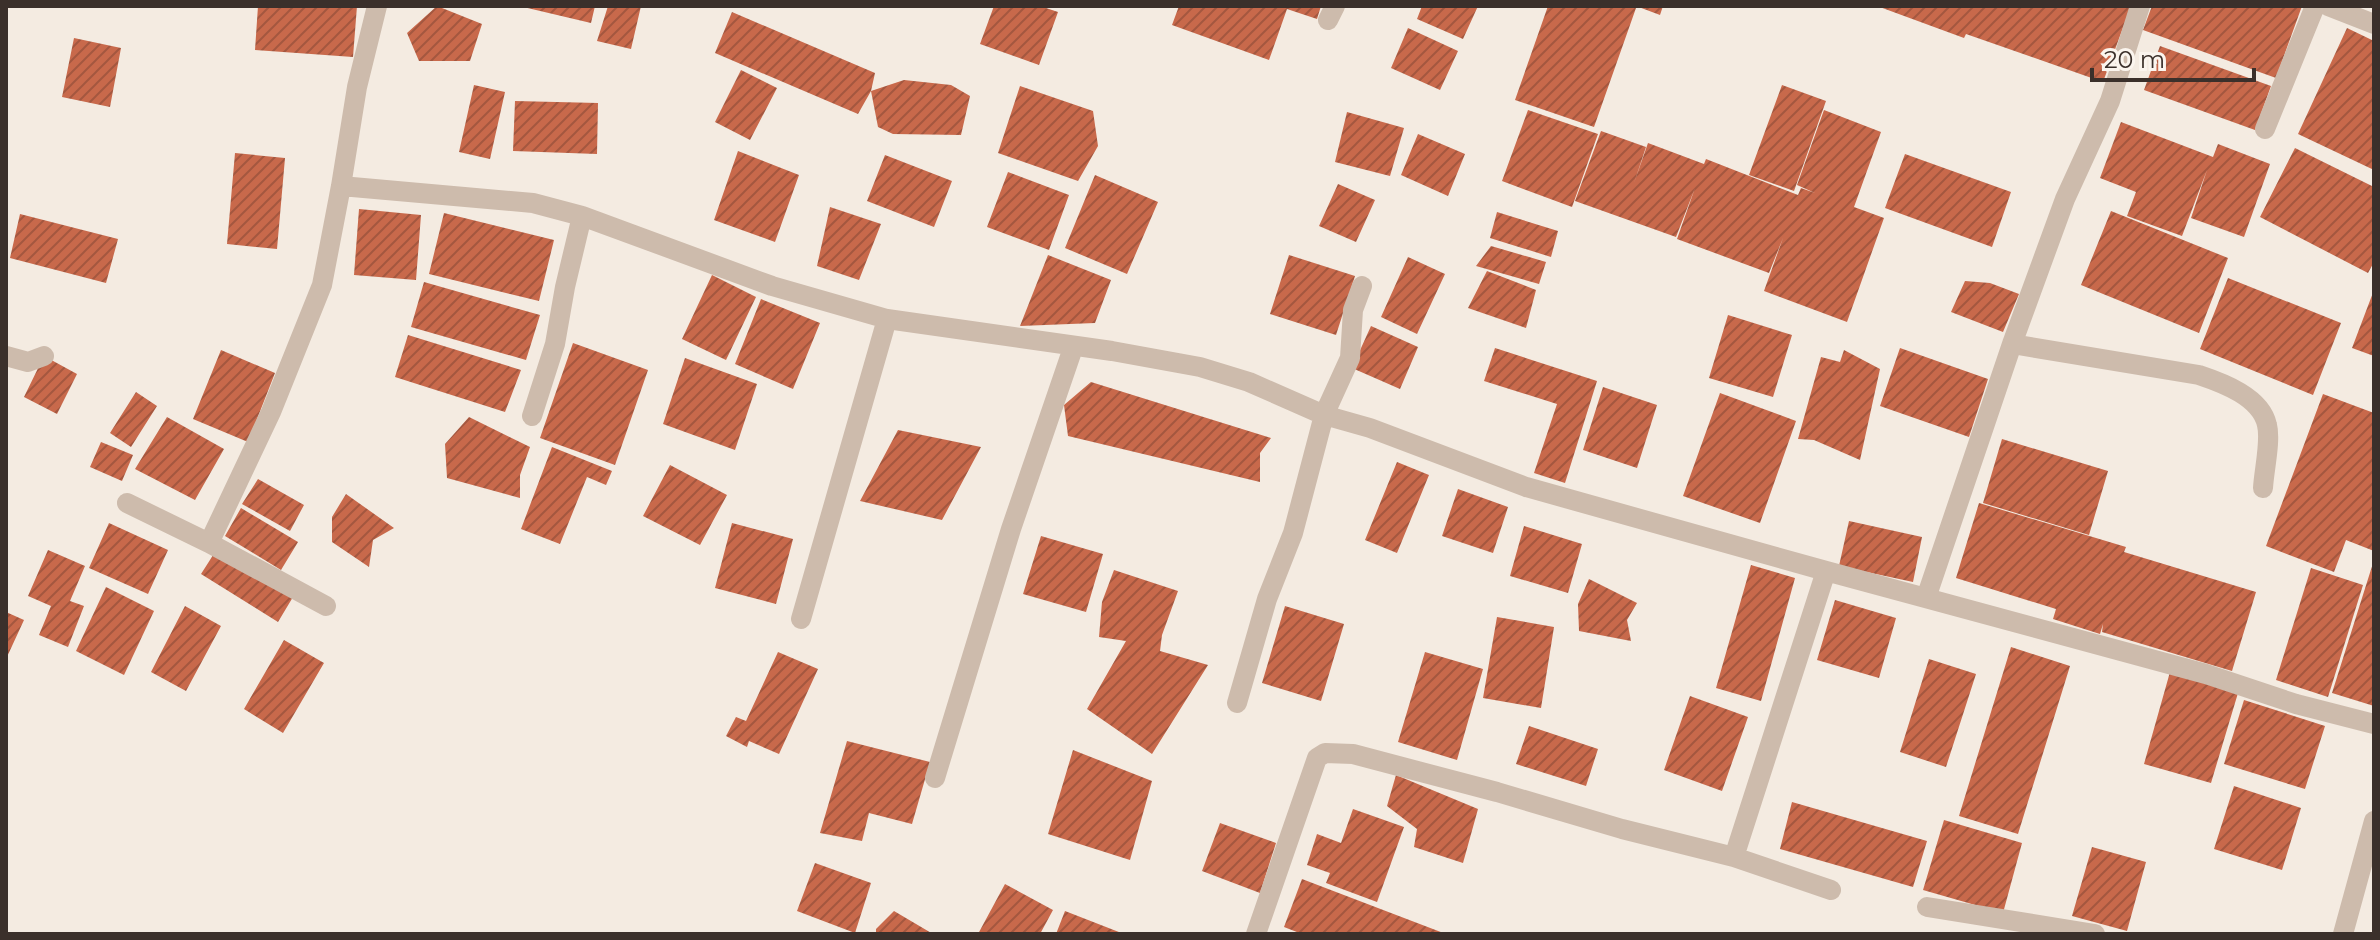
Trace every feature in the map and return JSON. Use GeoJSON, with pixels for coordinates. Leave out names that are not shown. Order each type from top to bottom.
{"type":"FeatureCollection","features":[{"type":"Feature","properties":{"kind":"street"},"geometry":{"type":"LineString","coordinates":[[209,543],[271,412],[322,285],[357,87],[377,6]]}},
{"type":"Feature","properties":{"kind":"street"},"geometry":{"type":"LineString","coordinates":[[1926,598],[2012,344],[2065,199],[2110,101],[2140,6]]}},
{"type":"Feature","properties":{"kind":"street"},"geometry":{"type":"LineString","coordinates":[[2265,129],[2315,6]]}},
{"type":"Feature","properties":{"kind":"street"},"geometry":{"type":"LineString","coordinates":[[2328,6],[2374,24]]}},
{"type":"Feature","properties":{"kind":"street"},"geometry":{"type":"LineString","coordinates":[[341,186],[533,203],[582,216],[772,286],[887,319],[1073,348],[1112,351],[1200,367],[1249,382],[1324,415],[1370,428],[1526,487],[2206,674],[2296,704],[2374,724]]}},
{"type":"Feature","properties":{"kind":"street"},"geometry":{"type":"LineString","coordinates":[[532,416],[555,344],[582,216]]}},
{"type":"Feature","properties":{"kind":"street"},"geometry":{"type":"LineString","coordinates":[[1237,703],[1267,599],[1293,533],[1324,415],[1350,358],[1353,310],[1362,286]]}},
{"type":"Feature","properties":{"kind":"street"},"geometry":{"type":"LineString","coordinates":[[801,619],[887,319]]}},
{"type":"Feature","properties":{"kind":"street"},"geometry":{"type":"LineString","coordinates":[[2012,344],[2199,375],[2224,383],[2261,412],[2268,426],[2263,488]]}},
{"type":"Feature","properties":{"kind":"street"},"geometry":{"type":"LineString","coordinates":[[935,778],[1011,529],[1073,348]]}},
{"type":"Feature","properties":{"kind":"street"},"geometry":{"type":"LineString","coordinates":[[6,356],[28,362],[44,356]]}},
{"type":"Feature","properties":{"kind":"street"},"geometry":{"type":"LineString","coordinates":[[127,503],[326,606]]}},
{"type":"Feature","properties":{"kind":"street"},"geometry":{"type":"LineString","coordinates":[[1734,857],[1826,571]]}},
{"type":"Feature","properties":{"kind":"street"},"geometry":{"type":"LineString","coordinates":[[1256,934],[1317,758],[1325,753],[1353,754],[1497,792],[1622,829],[1734,857],[1831,890]]}},
{"type":"Feature","properties":{"kind":"street"},"geometry":{"type":"LineString","coordinates":[[2343,934],[2374,821]]}},
{"type":"Feature","properties":{"kind":"street"},"geometry":{"type":"LineString","coordinates":[[1927,907],[2095,934]]}},
{"type":"Feature","properties":{"kind":"building"},"geometry":{"type":"Polygon","coordinates":[[[258,6],[357,6],[353,57],[255,50],[258,6]]]}},
{"type":"Feature","properties":{"kind":"building"},"geometry":{"type":"Polygon","coordinates":[[[437,6],[482,24],[470,61],[419,61],[407,33],[437,6]]]}},
{"type":"Feature","properties":{"kind":"building"},"geometry":{"type":"Polygon","coordinates":[[[519,6],[595,6],[591,23],[519,6]]]}},
{"type":"Feature","properties":{"kind":"building"},"geometry":{"type":"Polygon","coordinates":[[[608,6],[641,6],[631,49],[597,41],[608,6]]]}},
{"type":"Feature","properties":{"kind":"building"},"geometry":{"type":"Polygon","coordinates":[[[994,6],[1040,6],[1058,12],[1039,65],[980,44],[994,6]]]}},
{"type":"Feature","properties":{"kind":"building"},"geometry":{"type":"Polygon","coordinates":[[[1179,6],[1321,6],[1317,19],[1287,9],[1269,60],[1172,25],[1179,6]]]}},
{"type":"Feature","properties":{"kind":"building"},"geometry":{"type":"Polygon","coordinates":[[[1422,6],[1478,6],[1463,39],[1417,19],[1422,6]]]}},
{"type":"Feature","properties":{"kind":"building"},"geometry":{"type":"Polygon","coordinates":[[[1548,6],[1636,8],[1594,127],[1515,100],[1548,6]]]}},
{"type":"Feature","properties":{"kind":"building"},"geometry":{"type":"Polygon","coordinates":[[[1636,6],[1663,6],[1660,15],[1636,6]]]}},
{"type":"Feature","properties":{"kind":"building"},"geometry":{"type":"Polygon","coordinates":[[[1877,6],[2131,6],[2103,82],[1966,34],[1964,38],[1877,6]]]}},
{"type":"Feature","properties":{"kind":"building"},"geometry":{"type":"Polygon","coordinates":[[[2152,6],[2302,6],[2276,78],[2143,30],[2152,6]]]}},
{"type":"Feature","properties":{"kind":"building"},"geometry":{"type":"Polygon","coordinates":[[[732,12],[875,73],[871,91],[858,114],[715,53],[732,12]]]}},
{"type":"Feature","properties":{"kind":"building"},"geometry":{"type":"Polygon","coordinates":[[[1408,28],[1458,51],[1440,90],[1391,68],[1408,28]]]}},
{"type":"Feature","properties":{"kind":"building"},"geometry":{"type":"Polygon","coordinates":[[[2347,28],[2374,41],[2374,170],[2298,134],[2347,28]]]}},
{"type":"Feature","properties":{"kind":"building"},"geometry":{"type":"Polygon","coordinates":[[[74,38],[121,48],[110,107],[62,97],[74,38]]]}},
{"type":"Feature","properties":{"kind":"building"},"geometry":{"type":"Polygon","coordinates":[[[2160,46],[2271,86],[2255,130],[2144,90],[2160,46]]]}},
{"type":"Feature","properties":{"kind":"building"},"geometry":{"type":"Polygon","coordinates":[[[741,70],[777,88],[750,140],[715,122],[741,70]]]}},
{"type":"Feature","properties":{"kind":"building"},"geometry":{"type":"Polygon","coordinates":[[[904,80],[951,85],[970,96],[961,135],[893,134],[878,127],[871,91],[904,80]]]}},
{"type":"Feature","properties":{"kind":"building"},"geometry":{"type":"Polygon","coordinates":[[[474,85],[505,92],[490,159],[459,152],[474,85]]]}},
{"type":"Feature","properties":{"kind":"building"},"geometry":{"type":"Polygon","coordinates":[[[1782,85],[1826,101],[1794,191],[1749,175],[1782,85]]]}},
{"type":"Feature","properties":{"kind":"building"},"geometry":{"type":"Polygon","coordinates":[[[1020,86],[1093,111],[1098,146],[1078,181],[998,153],[1020,86]]]}},
{"type":"Feature","properties":{"kind":"building"},"geometry":{"type":"Polygon","coordinates":[[[515,101],[598,103],[597,154],[513,151],[515,101]]]}},
{"type":"Feature","properties":{"kind":"building"},"geometry":{"type":"Polygon","coordinates":[[[1528,110],[1598,134],[1572,207],[1502,181],[1528,110]]]}},
{"type":"Feature","properties":{"kind":"building"},"geometry":{"type":"Polygon","coordinates":[[[1824,110],[1881,132],[1854,207],[1884,218],[1847,322],[1764,291],[1783,238],[1769,273],[1677,239],[1695,188],[1676,237],[1575,201],[1601,131],[1646,147],[1634,183],[1648,143],[1704,164],[1706,159],[1798,195],[1801,188],[1815,193],[1797,185],[1824,110]]]}},
{"type":"Feature","properties":{"kind":"building"},"geometry":{"type":"Polygon","coordinates":[[[1347,112],[1404,128],[1390,176],[1335,162],[1347,112]]]}},
{"type":"Feature","properties":{"kind":"building"},"geometry":{"type":"Polygon","coordinates":[[[2121,122],[2213,157],[2218,144],[2270,164],[2244,237],[2191,218],[2207,170],[2182,236],[2127,216],[2136,192],[2100,178],[2121,122]]]}},
{"type":"Feature","properties":{"kind":"building"},"geometry":{"type":"Polygon","coordinates":[[[1418,134],[1465,154],[1448,196],[1401,175],[1418,134]]]}},
{"type":"Feature","properties":{"kind":"building"},"geometry":{"type":"Polygon","coordinates":[[[2295,148],[2374,187],[2374,262],[2368,273],[2260,217],[2295,148]]]}},
{"type":"Feature","properties":{"kind":"building"},"geometry":{"type":"Polygon","coordinates":[[[738,151],[799,175],[775,242],[714,220],[738,151]]]}},
{"type":"Feature","properties":{"kind":"building"},"geometry":{"type":"Polygon","coordinates":[[[235,153],[285,158],[277,249],[227,244],[235,153]]]}},
{"type":"Feature","properties":{"kind":"building"},"geometry":{"type":"Polygon","coordinates":[[[1905,154],[2011,192],[1992,247],[1885,208],[1905,154]]]}},
{"type":"Feature","properties":{"kind":"building"},"geometry":{"type":"Polygon","coordinates":[[[885,155],[952,181],[934,227],[867,201],[885,155]]]}},
{"type":"Feature","properties":{"kind":"building"},"geometry":{"type":"Polygon","coordinates":[[[1008,172],[1069,195],[1049,250],[987,227],[1008,172]]]}},
{"type":"Feature","properties":{"kind":"building"},"geometry":{"type":"Polygon","coordinates":[[[1095,175],[1158,202],[1127,274],[1065,248],[1095,175]]]}},
{"type":"Feature","properties":{"kind":"building"},"geometry":{"type":"Polygon","coordinates":[[[1338,184],[1375,200],[1356,242],[1319,226],[1338,184]]]}},
{"type":"Feature","properties":{"kind":"building"},"geometry":{"type":"Polygon","coordinates":[[[830,207],[881,224],[859,280],[817,266],[830,207]]]}},
{"type":"Feature","properties":{"kind":"building"},"geometry":{"type":"Polygon","coordinates":[[[359,209],[421,215],[416,280],[354,275],[359,209]]]}},
{"type":"Feature","properties":{"kind":"building"},"geometry":{"type":"Polygon","coordinates":[[[2111,211],[2228,258],[2199,333],[2081,285],[2111,211]]]}},
{"type":"Feature","properties":{"kind":"building"},"geometry":{"type":"Polygon","coordinates":[[[1497,212],[1558,231],[1551,257],[1490,238],[1497,212]]]}},
{"type":"Feature","properties":{"kind":"building"},"geometry":{"type":"Polygon","coordinates":[[[444,213],[554,240],[539,301],[429,274],[444,213]]]}},
{"type":"Feature","properties":{"kind":"building"},"geometry":{"type":"Polygon","coordinates":[[[20,214],[118,239],[106,283],[10,258],[20,214]]]}},
{"type":"Feature","properties":{"kind":"building"},"geometry":{"type":"Polygon","coordinates":[[[1491,246],[1546,262],[1539,284],[1476,266],[1491,246]]]}},
{"type":"Feature","properties":{"kind":"building"},"geometry":{"type":"Polygon","coordinates":[[[1048,255],[1111,280],[1095,323],[1020,326],[1048,255]]]}},
{"type":"Feature","properties":{"kind":"building"},"geometry":{"type":"Polygon","coordinates":[[[1289,255],[1355,276],[1336,335],[1270,314],[1289,255]]]}},
{"type":"Feature","properties":{"kind":"building"},"geometry":{"type":"Polygon","coordinates":[[[1408,257],[1445,274],[1417,334],[1381,317],[1408,257]]]}},
{"type":"Feature","properties":{"kind":"building"},"geometry":{"type":"Polygon","coordinates":[[[1487,271],[1536,290],[1526,328],[1468,308],[1487,271]]]}},
{"type":"Feature","properties":{"kind":"building"},"geometry":{"type":"Polygon","coordinates":[[[712,275],[756,297],[726,360],[682,339],[712,275]]]}},
{"type":"Feature","properties":{"kind":"building"},"geometry":{"type":"Polygon","coordinates":[[[2228,278],[2341,323],[2313,395],[2200,349],[2228,278]]]}},
{"type":"Feature","properties":{"kind":"building"},"geometry":{"type":"Polygon","coordinates":[[[1965,281],[1990,283],[2019,294],[2003,332],[1951,312],[1965,281]]]}},
{"type":"Feature","properties":{"kind":"building"},"geometry":{"type":"Polygon","coordinates":[[[424,282],[540,315],[526,360],[411,327],[424,282]]]}},
{"type":"Feature","properties":{"kind":"building"},"geometry":{"type":"Polygon","coordinates":[[[2374,290],[2374,356],[2352,348],[2374,290]]]}},
{"type":"Feature","properties":{"kind":"building"},"geometry":{"type":"Polygon","coordinates":[[[761,299],[820,323],[793,389],[735,364],[761,299]]]}},
{"type":"Feature","properties":{"kind":"building"},"geometry":{"type":"Polygon","coordinates":[[[1728,315],[1792,335],[1773,397],[1709,378],[1728,315]]]}},
{"type":"Feature","properties":{"kind":"building"},"geometry":{"type":"Polygon","coordinates":[[[1371,326],[1418,347],[1400,389],[1352,368],[1371,326]]]}},
{"type":"Feature","properties":{"kind":"building"},"geometry":{"type":"Polygon","coordinates":[[[408,335],[521,370],[505,412],[395,377],[408,335]]]}},
{"type":"Feature","properties":{"kind":"building"},"geometry":{"type":"Polygon","coordinates":[[[573,343],[648,370],[615,465],[540,438],[573,343]]]}},
{"type":"Feature","properties":{"kind":"building"},"geometry":{"type":"Polygon","coordinates":[[[1495,348],[1597,381],[1565,483],[1534,473],[1557,404],[1484,381],[1495,348]]]}},
{"type":"Feature","properties":{"kind":"building"},"geometry":{"type":"Polygon","coordinates":[[[1900,348],[1988,379],[1969,437],[1880,406],[1900,348]]]}},
{"type":"Feature","properties":{"kind":"building"},"geometry":{"type":"Polygon","coordinates":[[[221,350],[275,373],[248,442],[193,419],[221,350]]]}},
{"type":"Feature","properties":{"kind":"building"},"geometry":{"type":"Polygon","coordinates":[[[1844,350],[1880,369],[1860,460],[1814,440],[1798,439],[1821,357],[1840,362],[1844,350]]]}},
{"type":"Feature","properties":{"kind":"building"},"geometry":{"type":"Polygon","coordinates":[[[44,356],[77,374],[57,414],[24,397],[44,356]]]}},
{"type":"Feature","properties":{"kind":"building"},"geometry":{"type":"Polygon","coordinates":[[[685,358],[757,384],[735,450],[663,424],[685,358]]]}},
{"type":"Feature","properties":{"kind":"building"},"geometry":{"type":"Polygon","coordinates":[[[1091,382],[1271,438],[1260,453],[1260,482],[1068,436],[1064,405],[1091,382]]]}},
{"type":"Feature","properties":{"kind":"building"},"geometry":{"type":"Polygon","coordinates":[[[1603,387],[1657,405],[1637,468],[1583,450],[1603,387]]]}},
{"type":"Feature","properties":{"kind":"building"},"geometry":{"type":"Polygon","coordinates":[[[136,392],[157,406],[131,447],[110,433],[136,392]]]}},
{"type":"Feature","properties":{"kind":"building"},"geometry":{"type":"Polygon","coordinates":[[[1720,393],[1796,421],[1760,523],[1683,496],[1720,393]]]}},
{"type":"Feature","properties":{"kind":"building"},"geometry":{"type":"Polygon","coordinates":[[[2323,394],[2374,413],[2374,551],[2346,540],[2334,572],[2266,546],[2323,394]]]}},
{"type":"Feature","properties":{"kind":"building"},"geometry":{"type":"Polygon","coordinates":[[[167,417],[224,449],[195,500],[135,469],[167,417]]]}},
{"type":"Feature","properties":{"kind":"building"},"geometry":{"type":"Polygon","coordinates":[[[469,417],[530,447],[520,475],[520,498],[447,478],[445,444],[469,417]]]}},
{"type":"Feature","properties":{"kind":"building"},"geometry":{"type":"Polygon","coordinates":[[[898,430],[981,447],[942,520],[860,501],[898,430]]]}},
{"type":"Feature","properties":{"kind":"building"},"geometry":{"type":"Polygon","coordinates":[[[2002,439],[2108,471],[2089,535],[1983,503],[2002,439]]]}},
{"type":"Feature","properties":{"kind":"building"},"geometry":{"type":"Polygon","coordinates":[[[101,442],[133,455],[122,481],[90,467],[101,442]]]}},
{"type":"Feature","properties":{"kind":"building"},"geometry":{"type":"Polygon","coordinates":[[[552,447],[612,471],[606,485],[587,477],[560,544],[521,529],[552,447]]]}},
{"type":"Feature","properties":{"kind":"building"},"geometry":{"type":"Polygon","coordinates":[[[1397,462],[1429,475],[1397,553],[1365,540],[1397,462]]]}},
{"type":"Feature","properties":{"kind":"building"},"geometry":{"type":"Polygon","coordinates":[[[670,465],[727,495],[700,545],[643,516],[670,465]]]}},
{"type":"Feature","properties":{"kind":"building"},"geometry":{"type":"Polygon","coordinates":[[[258,479],[304,505],[290,531],[242,504],[258,479]]]}},
{"type":"Feature","properties":{"kind":"building"},"geometry":{"type":"Polygon","coordinates":[[[1458,489],[1508,507],[1493,553],[1442,536],[1458,489]]]}},
{"type":"Feature","properties":{"kind":"building"},"geometry":{"type":"Polygon","coordinates":[[[346,494],[394,528],[373,540],[369,567],[332,542],[332,517],[346,494]]]}},
{"type":"Feature","properties":{"kind":"building"},"geometry":{"type":"Polygon","coordinates":[[[1979,503],[2126,547],[2124,552],[2256,592],[2232,671],[2102,632],[2103,624],[2100,634],[2053,619],[2056,609],[1956,578],[1979,503]]]}},
{"type":"Feature","properties":{"kind":"building"},"geometry":{"type":"Polygon","coordinates":[[[241,508],[298,542],[281,570],[225,536],[241,508]]]}},
{"type":"Feature","properties":{"kind":"building"},"geometry":{"type":"Polygon","coordinates":[[[1849,521],[1922,537],[1913,582],[1839,566],[1849,521]]]}},
{"type":"Feature","properties":{"kind":"building"},"geometry":{"type":"Polygon","coordinates":[[[109,523],[168,550],[148,594],[89,568],[109,523]]]}},
{"type":"Feature","properties":{"kind":"building"},"geometry":{"type":"Polygon","coordinates":[[[732,523],[793,539],[776,604],[715,588],[732,523]]]}},
{"type":"Feature","properties":{"kind":"building"},"geometry":{"type":"Polygon","coordinates":[[[1524,526],[1582,544],[1568,593],[1510,576],[1524,526]]]}},
{"type":"Feature","properties":{"kind":"building"},"geometry":{"type":"Polygon","coordinates":[[[1041,536],[1103,554],[1086,612],[1023,594],[1041,536]]]}},
{"type":"Feature","properties":{"kind":"building"},"geometry":{"type":"Polygon","coordinates":[[[217,549],[293,597],[278,622],[201,574],[217,549]]]}},
{"type":"Feature","properties":{"kind":"building"},"geometry":{"type":"Polygon","coordinates":[[[48,550],[85,566],[70,601],[84,606],[68,647],[39,635],[51,606],[28,596],[48,550]]]}},
{"type":"Feature","properties":{"kind":"building"},"geometry":{"type":"Polygon","coordinates":[[[2374,560],[2374,706],[2332,693],[2374,560]]]}},
{"type":"Feature","properties":{"kind":"building"},"geometry":{"type":"Polygon","coordinates":[[[1751,565],[1795,578],[1761,701],[1716,688],[1751,565]]]}},
{"type":"Feature","properties":{"kind":"building"},"geometry":{"type":"Polygon","coordinates":[[[2311,568],[2363,585],[2328,697],[2276,680],[2311,568]]]}},
{"type":"Feature","properties":{"kind":"building"},"geometry":{"type":"Polygon","coordinates":[[[1114,570],[1178,591],[1162,635],[1160,651],[1208,665],[1152,754],[1087,709],[1126,641],[1099,637],[1102,602],[1114,570]]]}},
{"type":"Feature","properties":{"kind":"building"},"geometry":{"type":"Polygon","coordinates":[[[1589,579],[1637,603],[1627,620],[1631,641],[1579,631],[1578,604],[1589,579]]]}},
{"type":"Feature","properties":{"kind":"building"},"geometry":{"type":"Polygon","coordinates":[[[106,587],[154,611],[124,675],[76,651],[106,587]]]}},
{"type":"Feature","properties":{"kind":"building"},"geometry":{"type":"Polygon","coordinates":[[[1835,600],[1896,618],[1879,678],[1817,660],[1835,600]]]}},
{"type":"Feature","properties":{"kind":"building"},"geometry":{"type":"Polygon","coordinates":[[[185,606],[221,626],[186,691],[151,672],[185,606]]]}},
{"type":"Feature","properties":{"kind":"building"},"geometry":{"type":"Polygon","coordinates":[[[1285,606],[1344,624],[1321,701],[1262,683],[1285,606]]]}},
{"type":"Feature","properties":{"kind":"building"},"geometry":{"type":"Polygon","coordinates":[[[6,612],[24,620],[6,659],[6,612]]]}},
{"type":"Feature","properties":{"kind":"building"},"geometry":{"type":"Polygon","coordinates":[[[1497,617],[1554,627],[1541,708],[1483,698],[1497,617]]]}},
{"type":"Feature","properties":{"kind":"building"},"geometry":{"type":"Polygon","coordinates":[[[284,640],[324,663],[283,733],[244,709],[284,640]]]}},
{"type":"Feature","properties":{"kind":"building"},"geometry":{"type":"Polygon","coordinates":[[[2011,647],[2070,666],[2018,834],[1959,816],[2011,647]]]}},
{"type":"Feature","properties":{"kind":"building"},"geometry":{"type":"Polygon","coordinates":[[[778,652],[818,669],[779,754],[749,741],[747,747],[726,736],[736,717],[746,721],[778,652]]]}},
{"type":"Feature","properties":{"kind":"building"},"geometry":{"type":"Polygon","coordinates":[[[1425,652],[1483,669],[1457,760],[1398,742],[1425,652]]]}},
{"type":"Feature","properties":{"kind":"building"},"geometry":{"type":"Polygon","coordinates":[[[1929,659],[1976,674],[1946,767],[1900,752],[1929,659]]]}},
{"type":"Feature","properties":{"kind":"building"},"geometry":{"type":"Polygon","coordinates":[[[2170,672],[2238,693],[2211,783],[2144,764],[2170,672]]]}},
{"type":"Feature","properties":{"kind":"building"},"geometry":{"type":"Polygon","coordinates":[[[1690,696],[1748,717],[1722,791],[1664,770],[1690,696]]]}},
{"type":"Feature","properties":{"kind":"building"},"geometry":{"type":"Polygon","coordinates":[[[2244,700],[2325,726],[2305,789],[2224,764],[2244,700]]]}},
{"type":"Feature","properties":{"kind":"building"},"geometry":{"type":"Polygon","coordinates":[[[1529,726],[1598,749],[1586,786],[1516,764],[1529,726]]]}},
{"type":"Feature","properties":{"kind":"building"},"geometry":{"type":"Polygon","coordinates":[[[847,741],[930,762],[912,824],[869,813],[862,841],[820,833],[847,741]]]}},
{"type":"Feature","properties":{"kind":"building"},"geometry":{"type":"Polygon","coordinates":[[[1073,750],[1152,781],[1130,860],[1048,834],[1073,750]]]}},
{"type":"Feature","properties":{"kind":"building"},"geometry":{"type":"Polygon","coordinates":[[[1396,775],[1478,809],[1463,863],[1414,847],[1417,829],[1387,806],[1396,775]]]}},
{"type":"Feature","properties":{"kind":"building"},"geometry":{"type":"Polygon","coordinates":[[[2234,786],[2301,808],[2282,870],[2214,849],[2234,786]]]}},
{"type":"Feature","properties":{"kind":"building"},"geometry":{"type":"Polygon","coordinates":[[[1792,802],[1927,841],[1913,887],[1780,849],[1792,802]]]}},
{"type":"Feature","properties":{"kind":"building"},"geometry":{"type":"Polygon","coordinates":[[[1353,809],[1404,827],[1377,902],[1326,883],[1330,873],[1307,865],[1317,834],[1341,843],[1353,809]]]}},
{"type":"Feature","properties":{"kind":"building"},"geometry":{"type":"Polygon","coordinates":[[[1944,820],[2022,843],[2003,913],[1923,890],[1944,820]]]}},
{"type":"Feature","properties":{"kind":"building"},"geometry":{"type":"Polygon","coordinates":[[[1220,823],[1276,843],[1260,893],[1202,871],[1220,823]]]}},
{"type":"Feature","properties":{"kind":"building"},"geometry":{"type":"Polygon","coordinates":[[[2092,847],[2146,862],[2127,931],[2072,916],[2092,847]]]}},
{"type":"Feature","properties":{"kind":"building"},"geometry":{"type":"Polygon","coordinates":[[[815,863],[871,883],[855,933],[797,911],[815,863]]]}},
{"type":"Feature","properties":{"kind":"building"},"geometry":{"type":"Polygon","coordinates":[[[1302,879],[1446,934],[1302,934],[1284,927],[1302,879]]]}},
{"type":"Feature","properties":{"kind":"building"},"geometry":{"type":"Polygon","coordinates":[[[1005,884],[1053,910],[1040,934],[978,934],[1005,884]]]}},
{"type":"Feature","properties":{"kind":"building"},"geometry":{"type":"Polygon","coordinates":[[[894,911],[933,934],[876,934],[876,929],[894,911]]]}},
{"type":"Feature","properties":{"kind":"building"},"geometry":{"type":"Polygon","coordinates":[[[1065,911],[1124,934],[1056,934],[1065,911]]]}}]}
